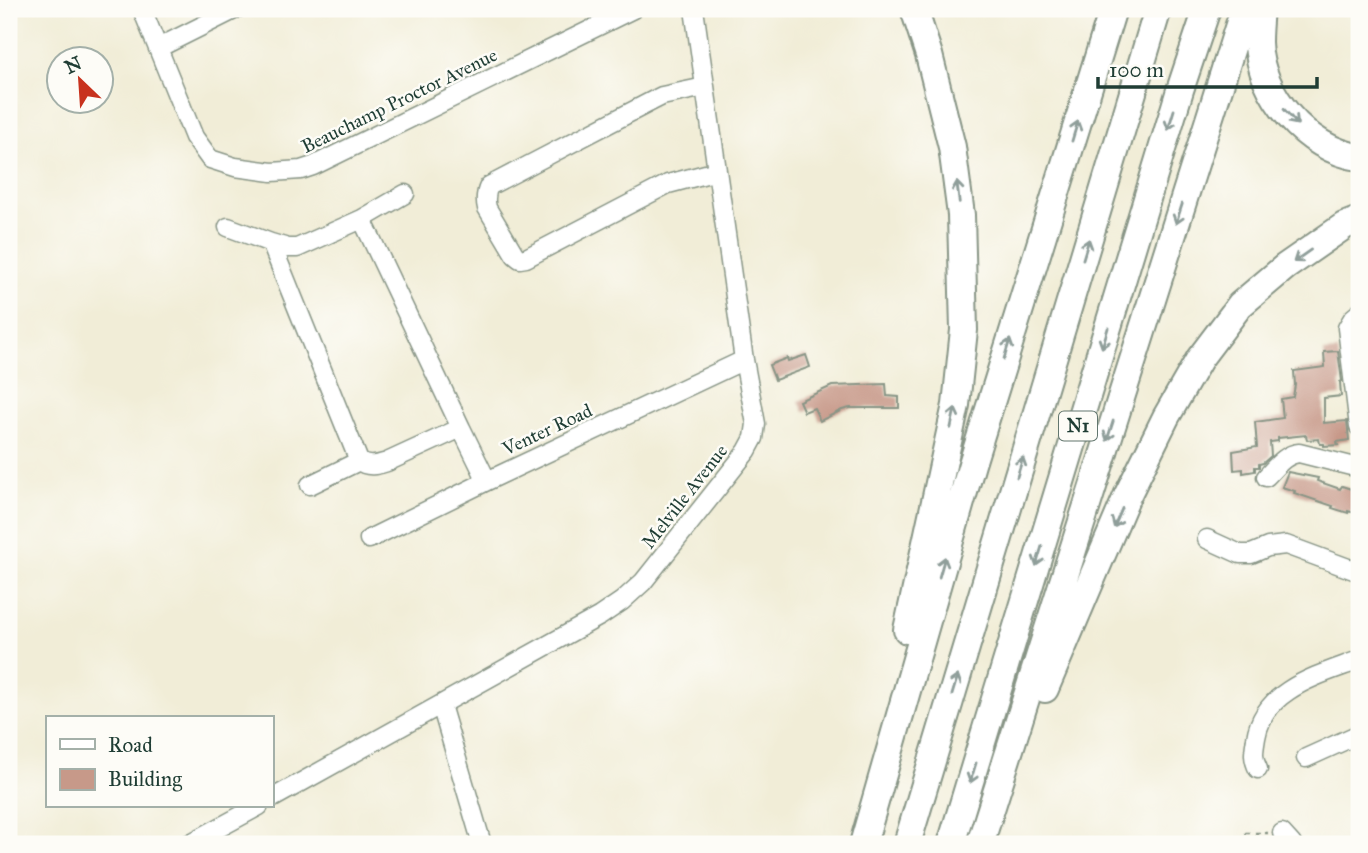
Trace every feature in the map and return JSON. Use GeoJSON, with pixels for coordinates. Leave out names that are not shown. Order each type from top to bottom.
{"type":"FeatureCollection","features":[{"type":"Feature","properties":{"kind":"highway"},"geometry":{"type":"LineString","coordinates":[[862,844],[956,405],[964,330],[961,215],[952,147],[929,55],[914,9]]}},
{"type":"Feature","properties":{"kind":"highway"},"geometry":{"type":"LineString","coordinates":[[862,844],[972,464],[1113,9]]}},
{"type":"Feature","properties":{"kind":"highway","name":"N1"},"geometry":{"type":"LineString","coordinates":[[907,844],[1158,9]]}},
{"type":"Feature","properties":{"kind":"highway","name":"N1"},"geometry":{"type":"LineString","coordinates":[[951,844],[1207,9]]}},
{"type":"Feature","properties":{"kind":"highway"},"geometry":{"type":"LineString","coordinates":[[983,835],[1244,9]]}},
{"type":"Feature","properties":{"kind":"highway"},"geometry":{"type":"LineString","coordinates":[[1260,9],[1258,43],[1265,76],[1282,108],[1300,128],[1322,145],[1359,157]]}},
{"type":"Feature","properties":{"kind":"highway"},"geometry":{"type":"LineString","coordinates":[[983,835],[1127,496],[1166,417],[1200,358],[1240,305],[1285,267],[1344,226],[1359,220]]}},
{"type":"Feature","properties":{"kind":"street","name":"Beauchamp Proctor Avenue"},"geometry":{"type":"LineString","coordinates":[[142,9],[194,137],[210,159],[235,167],[272,172],[313,166],[634,9]]}},
{"type":"Feature","properties":{"kind":"street"},"geometry":{"type":"LineString","coordinates":[[158,48],[236,9]]}},
{"type":"Feature","properties":{"kind":"street","name":"Melville Avenue"},"geometry":{"type":"LineString","coordinates":[[273,798],[600,616],[622,601],[643,582],[747,451],[754,438],[756,424],[744,360],[694,9]]}},
{"type":"Feature","properties":{"kind":"street"},"geometry":{"type":"LineString","coordinates":[[705,87],[662,96],[642,106],[489,186],[485,201],[515,255],[520,259],[668,184],[717,171]]}},
{"type":"Feature","properties":{"kind":"street"},"geometry":{"type":"LineString","coordinates":[[228,227],[271,243],[297,248],[362,219],[405,194]]}},
{"type":"Feature","properties":{"kind":"street"},"geometry":{"type":"LineString","coordinates":[[362,219],[487,481]]}},
{"type":"Feature","properties":{"kind":"street"},"geometry":{"type":"LineString","coordinates":[[271,243],[359,461],[366,465],[387,462],[461,428]]}},
{"type":"Feature","properties":{"kind":"street"},"geometry":{"type":"LineString","coordinates":[[1359,313],[1347,328],[1359,419]]}},
{"type":"Feature","properties":{"kind":"street","name":"Venter Road"},"geometry":{"type":"LineString","coordinates":[[369,539],[744,360]]}},
{"type":"Feature","properties":{"kind":"street"},"geometry":{"type":"LineString","coordinates":[[1266,477],[1289,455],[1299,453],[1359,468]]}},
{"type":"Feature","properties":{"kind":"street"},"geometry":{"type":"LineString","coordinates":[[310,485],[359,461]]}},
{"type":"Feature","properties":{"kind":"street"},"geometry":{"type":"LineString","coordinates":[[1207,539],[1240,554],[1251,554],[1268,547],[1286,545],[1359,572]]}},
{"type":"Feature","properties":{"kind":"street"},"geometry":{"type":"LineString","coordinates":[[1258,769],[1253,759],[1256,734],[1261,718],[1277,699],[1306,681],[1359,660]]}},
{"type":"Feature","properties":{"kind":"street"},"geometry":{"type":"LineString","coordinates":[[441,705],[482,844]]}},
{"type":"Feature","properties":{"kind":"street"},"geometry":{"type":"LineString","coordinates":[[1306,758],[1359,734]]}},
{"type":"Feature","properties":{"kind":"street"},"geometry":{"type":"LineString","coordinates":[[189,844],[254,808]]}},
{"type":"Feature","properties":{"kind":"path"},"geometry":{"type":"LineString","coordinates":[[1245,844],[1246,833],[1287,839]]}},
{"type":"Feature","properties":{"kind":"building"},"geometry":{"type":"Polygon","coordinates":[[[1338,351],[1341,396],[1324,398],[1324,423],[1347,421],[1349,440],[1337,442],[1338,445],[1324,446],[1319,439],[1307,440],[1306,435],[1278,438],[1278,441],[1270,442],[1271,456],[1259,464],[1259,467],[1255,467],[1255,471],[1243,473],[1243,469],[1234,470],[1233,451],[1257,447],[1255,422],[1283,418],[1281,399],[1293,397],[1294,371],[1325,367],[1324,352],[1338,351]]]}},
{"type":"Feature","properties":{"kind":"building"},"geometry":{"type":"Polygon","coordinates":[[[806,355],[810,367],[775,380],[769,365],[806,355]]]}},
{"type":"Feature","properties":{"kind":"building"},"geometry":{"type":"Polygon","coordinates":[[[886,384],[887,396],[899,397],[899,408],[850,408],[820,421],[814,408],[804,412],[799,401],[832,386],[886,384]]]}},
{"type":"Feature","properties":{"kind":"building"},"geometry":{"type":"Polygon","coordinates":[[[1288,472],[1318,478],[1317,481],[1340,489],[1342,486],[1357,491],[1359,505],[1356,513],[1332,508],[1333,506],[1282,487],[1288,472]]]}}]}
